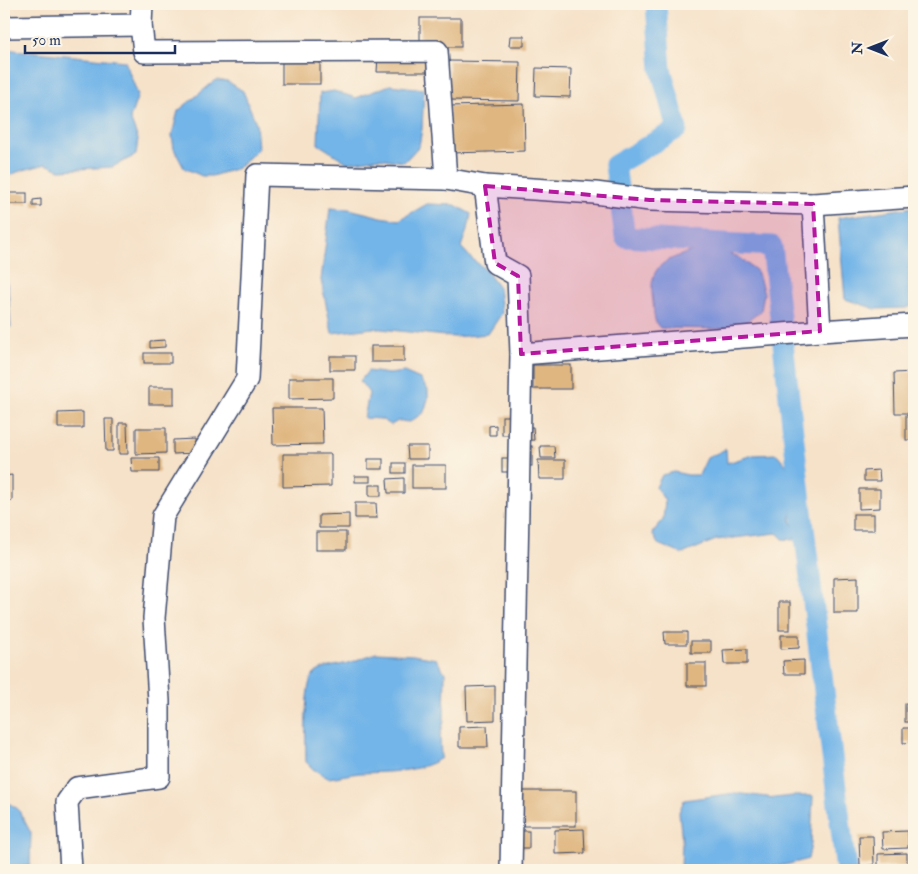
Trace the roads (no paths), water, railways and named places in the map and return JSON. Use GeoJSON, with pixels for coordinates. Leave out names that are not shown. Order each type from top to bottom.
{"type":"FeatureCollection","features":[{"type":"Feature","properties":{"kind":"street"},"geometry":{"type":"LineString","coordinates":[[142,4],[141,25],[144,52],[438,51],[446,179]]}},
{"type":"Feature","properties":{"kind":"street"},"geometry":{"type":"LineString","coordinates":[[4,27],[141,25]]}},
{"type":"Feature","properties":{"kind":"street"},"geometry":{"type":"LineString","coordinates":[[71,870],[67,802],[77,788],[159,776],[159,701],[154,618],[163,516],[247,378],[257,175],[446,179],[485,186],[595,192],[650,200],[813,204],[914,197]]}},
{"type":"Feature","properties":{"kind":"street"},"geometry":{"type":"LineString","coordinates":[[485,186],[495,263],[518,276],[521,354],[511,870]]}},
{"type":"Feature","properties":{"kind":"street"},"geometry":{"type":"LineString","coordinates":[[813,204],[820,331]]}},
{"type":"Feature","properties":{"kind":"street"},"geometry":{"type":"LineString","coordinates":[[521,354],[914,324]]}},
{"type":"Feature","properties":{"kind":"water"},"geometry":{"type":"Polygon","coordinates":[[[4,49],[125,61],[138,95],[130,118],[138,139],[136,155],[112,167],[60,170],[46,164],[8,176],[4,175],[4,49]]]}},
{"type":"Feature","properties":{"kind":"water"},"geometry":{"type":"Polygon","coordinates":[[[216,80],[227,81],[243,91],[256,123],[258,149],[238,168],[212,176],[202,176],[184,168],[174,149],[172,135],[178,111],[216,80]]]}},
{"type":"Feature","properties":{"kind":"water"},"geometry":{"type":"Polygon","coordinates":[[[390,85],[424,89],[422,129],[419,146],[404,162],[379,158],[348,163],[318,144],[320,93],[334,91],[356,98],[390,85]]]}},
{"type":"Feature","properties":{"kind":"water"},"geometry":{"type":"Polygon","coordinates":[[[427,204],[455,205],[471,214],[461,247],[485,269],[499,288],[502,313],[488,334],[454,337],[372,328],[332,333],[321,280],[330,208],[349,209],[399,220],[427,204]]]}},
{"type":"Feature","properties":{"kind":"water"},"geometry":{"type":"Polygon","coordinates":[[[914,207],[914,305],[906,308],[876,309],[845,299],[838,218],[914,207]]]}},
{"type":"Feature","properties":{"kind":"water"},"geometry":{"type":"Polygon","coordinates":[[[695,250],[718,250],[739,257],[757,271],[764,293],[761,311],[739,327],[717,329],[660,328],[654,317],[652,290],[655,272],[667,261],[695,250]]]}},
{"type":"Feature","properties":{"kind":"water"},"geometry":{"type":"Polygon","coordinates":[[[4,273],[8,288],[11,327],[4,328],[4,273]]]}},
{"type":"Feature","properties":{"kind":"water"},"geometry":{"type":"Polygon","coordinates":[[[368,371],[389,374],[404,372],[420,379],[428,390],[428,399],[424,412],[410,422],[398,421],[391,425],[381,419],[364,418],[369,393],[360,381],[368,371]]]}},
{"type":"Feature","properties":{"kind":"water"},"geometry":{"type":"Polygon","coordinates":[[[726,449],[727,463],[753,455],[777,454],[787,466],[792,497],[791,520],[796,532],[794,540],[783,539],[777,533],[716,540],[682,554],[658,544],[652,533],[663,520],[665,501],[656,487],[662,475],[674,472],[699,475],[707,458],[726,449]]]}},
{"type":"Feature","properties":{"kind":"water"},"geometry":{"type":"Polygon","coordinates":[[[376,653],[413,655],[436,659],[445,673],[444,721],[440,736],[441,758],[423,767],[412,769],[360,773],[328,778],[313,769],[306,762],[306,715],[310,680],[314,674],[322,669],[351,662],[376,653]]]}},
{"type":"Feature","properties":{"kind":"water"},"geometry":{"type":"Polygon","coordinates":[[[735,793],[775,798],[813,796],[811,844],[808,859],[761,868],[681,868],[682,842],[679,812],[684,800],[735,793]]]}},
{"type":"Feature","properties":{"kind":"water"},"geometry":{"type":"Polygon","coordinates":[[[4,800],[18,809],[31,833],[30,865],[8,870],[4,870],[4,800]]]}},
{"type":"Feature","properties":{"kind":"waterway"},"geometry":{"type":"LineString","coordinates":[[656,4],[661,69],[677,129],[615,165],[625,237],[772,246],[802,512],[846,870]]}}]}
